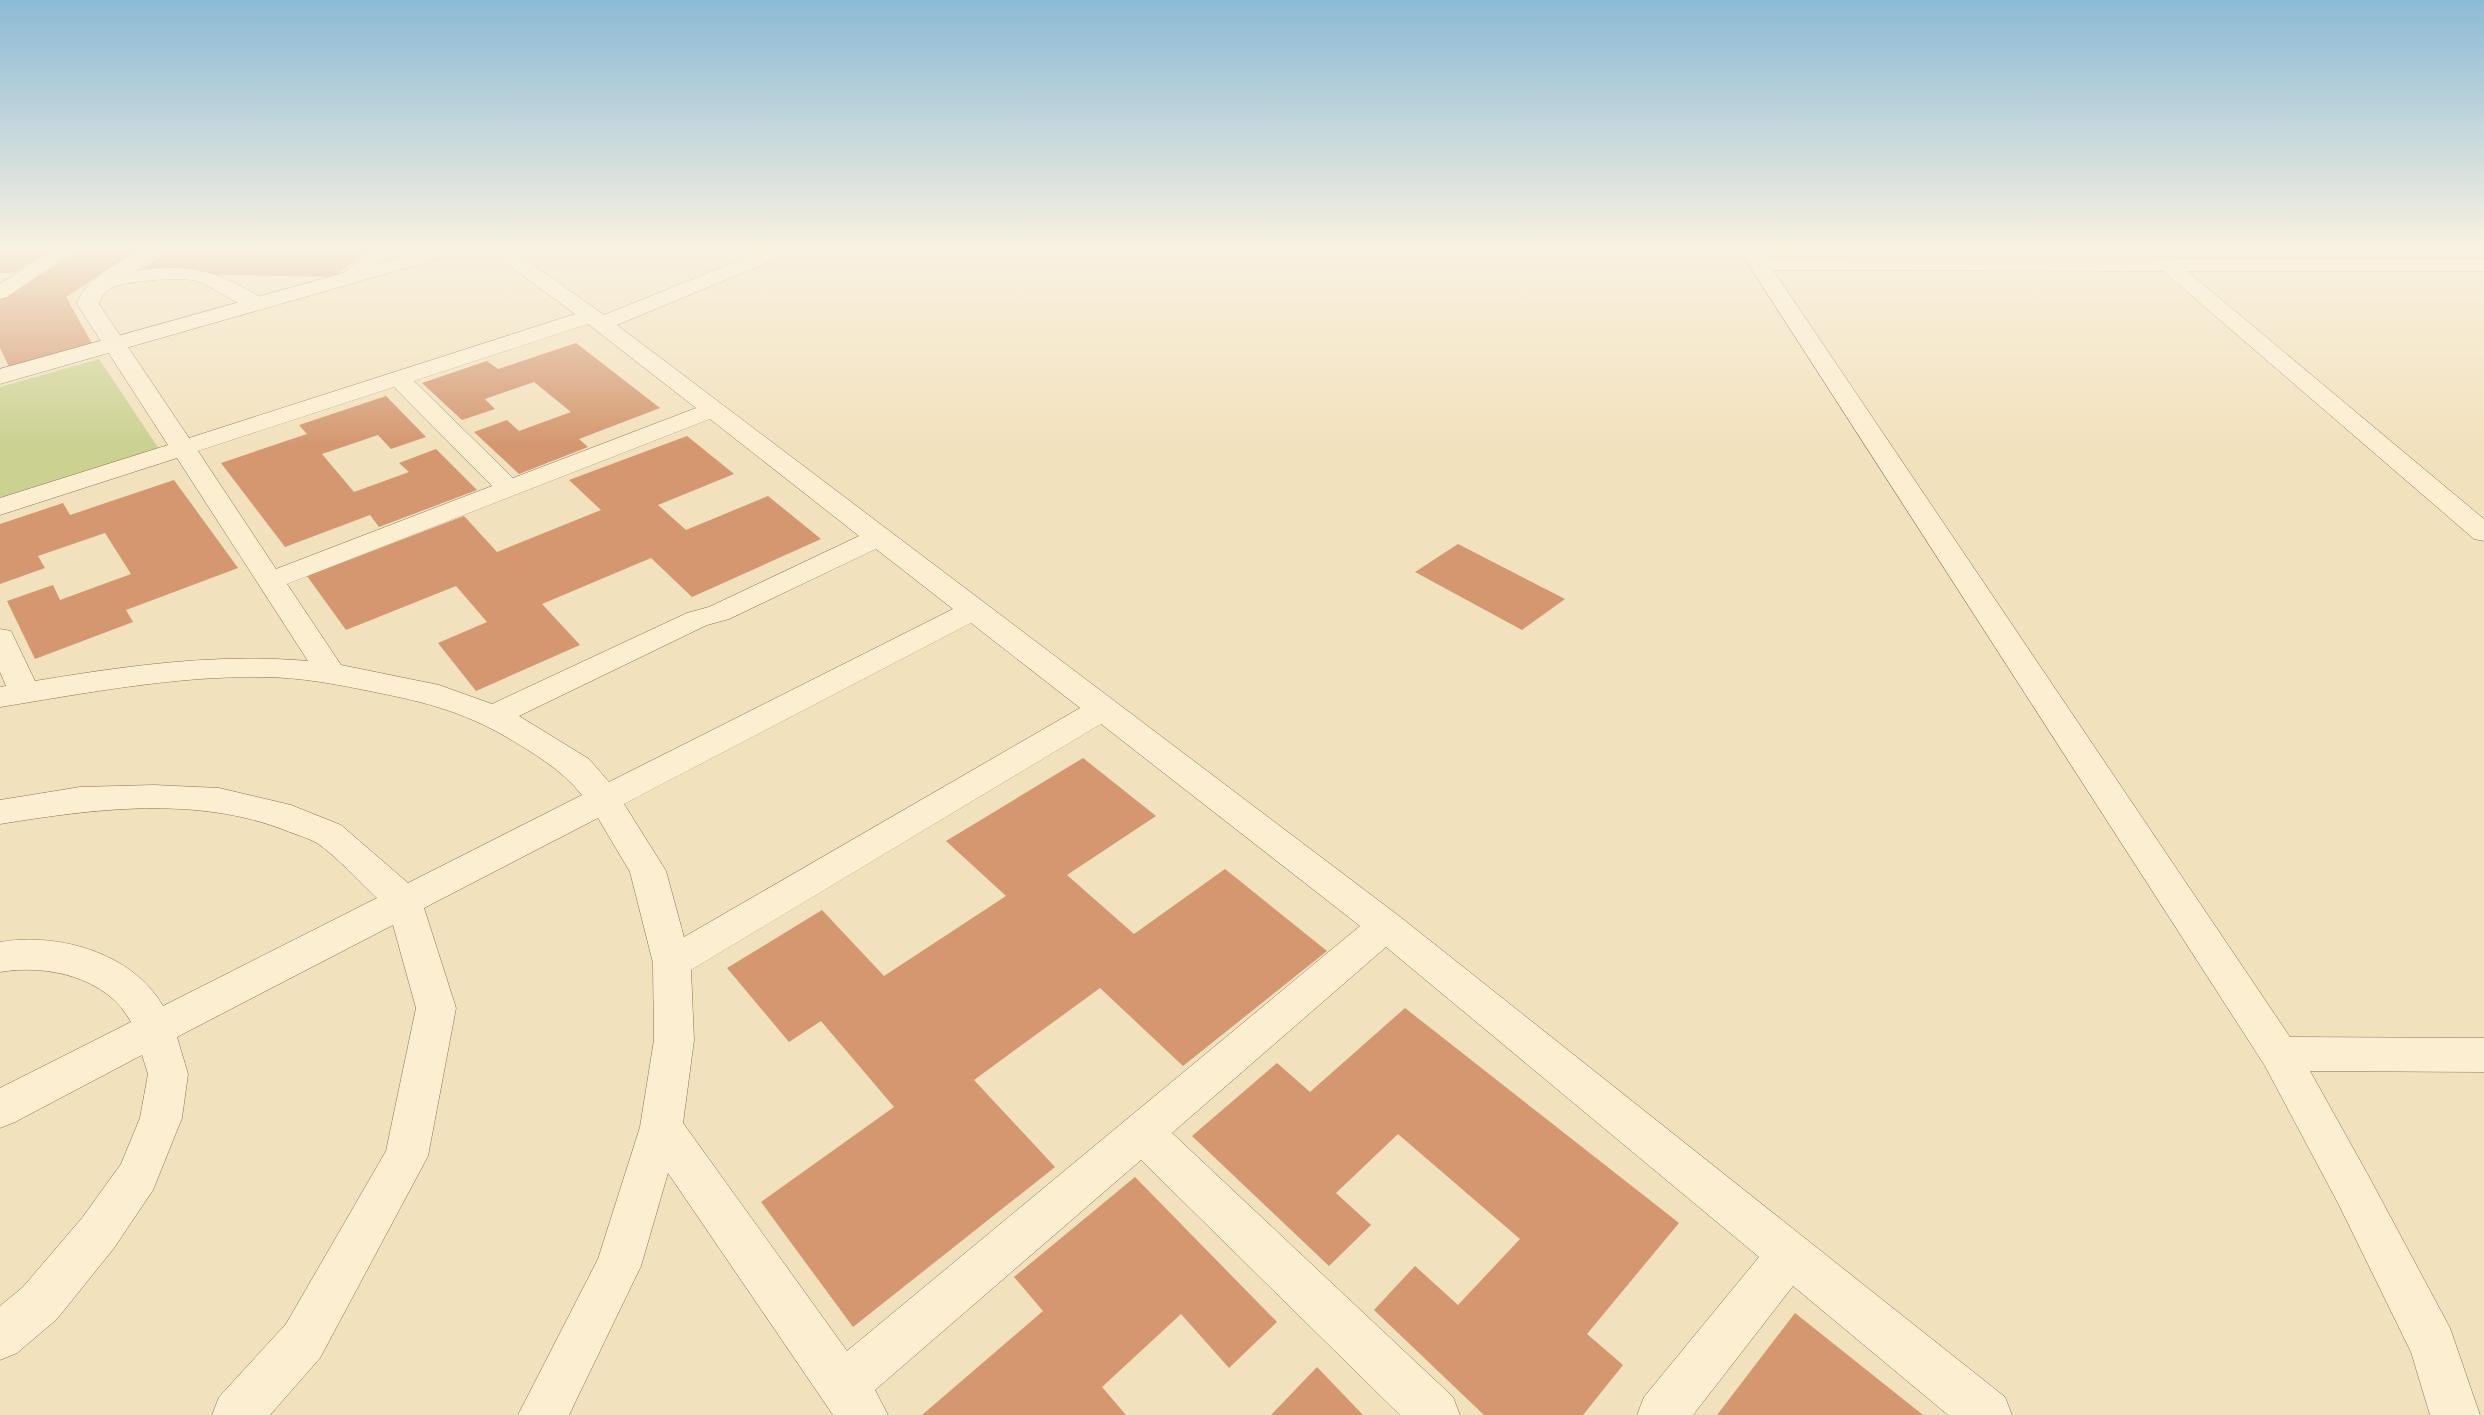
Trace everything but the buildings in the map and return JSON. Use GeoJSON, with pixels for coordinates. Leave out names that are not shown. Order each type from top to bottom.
{"type":"FeatureCollection","features":[{"type":"Feature","properties":{"kind":"street"},"geometry":{"type":"LineString","coordinates":[[95,314],[331,673]]}},
{"type":"Feature","properties":{"kind":"street"},"geometry":{"type":"LineString","coordinates":[[1,376],[221,314]]}},
{"type":"Feature","properties":{"kind":"street"},"geometry":{"type":"LineString","coordinates":[[588,314],[1386,926],[1987,1415]]}},
{"type":"Feature","properties":{"kind":"street"},"geometry":{"type":"LineString","coordinates":[[0,507],[398,378],[612,314]]}},
{"type":"Feature","properties":{"kind":"street"},"geometry":{"type":"LineString","coordinates":[[1792,314],[2279,1054],[2353,1189],[2433,1345],[2455,1415]]}},
{"type":"Feature","properties":{"kind":"street"},"geometry":{"type":"LineString","coordinates":[[2226,314],[2484,533]]}},
{"type":"Feature","properties":{"kind":"street"},"geometry":{"type":"LineString","coordinates":[[398,378],[508,489]]}},
{"type":"Feature","properties":{"kind":"street"},"geometry":{"type":"LineString","coordinates":[[270,581],[713,410]]}},
{"type":"Feature","properties":{"kind":"street"},"geometry":{"type":"LineString","coordinates":[[493,716],[697,619],[719,613],[879,537]]}},
{"type":"Feature","properties":{"kind":"street"},"geometry":{"type":"LineString","coordinates":[[0,1109],[973,610]]}},
{"type":"Feature","properties":{"kind":"street"},"geometry":{"type":"LineString","coordinates":[[0,638],[12,694],[115,678],[187,670],[263,668],[331,673],[439,695],[493,716],[531,737],[577,767],[604,799],[648,871],[672,963],[674,1040],[662,1127],[618,1266],[543,1415]]}},
{"type":"Feature","properties":{"kind":"street"},"geometry":{"type":"LineString","coordinates":[[672,963],[1102,709]]}},
{"type":"Feature","properties":{"kind":"street"},"geometry":{"type":"LineString","coordinates":[[0,812],[80,799],[154,797],[219,800],[279,814],[328,834],[404,901],[436,1008],[407,1156],[303,1341],[237,1415]]}},
{"type":"Feature","properties":{"kind":"street"},"geometry":{"type":"LineString","coordinates":[[662,1127],[853,1400],[1142,1132],[1386,926]]}},
{"type":"Feature","properties":{"kind":"street"},"geometry":{"type":"LineString","coordinates":[[0,957],[17,954],[66,958],[106,973],[139,1000],[155,1029],[168,1074],[161,1118],[138,1176],[98,1233],[40,1303],[0,1336]]}},
{"type":"Feature","properties":{"kind":"street"},"geometry":{"type":"LineString","coordinates":[[2279,1054],[2484,1054]]}},
{"type":"Feature","properties":{"kind":"street"},"geometry":{"type":"LineString","coordinates":[[1142,1132],[1435,1415]]}},
{"type":"Feature","properties":{"kind":"street"},"geometry":{"type":"LineString","coordinates":[[1662,1415],[1789,1255]]}},
{"type":"Feature","properties":{"kind":"green space"},"geometry":{"type":"Polygon","coordinates":[[[99,359],[159,449],[0,499],[0,387],[99,359]]]}}]}
